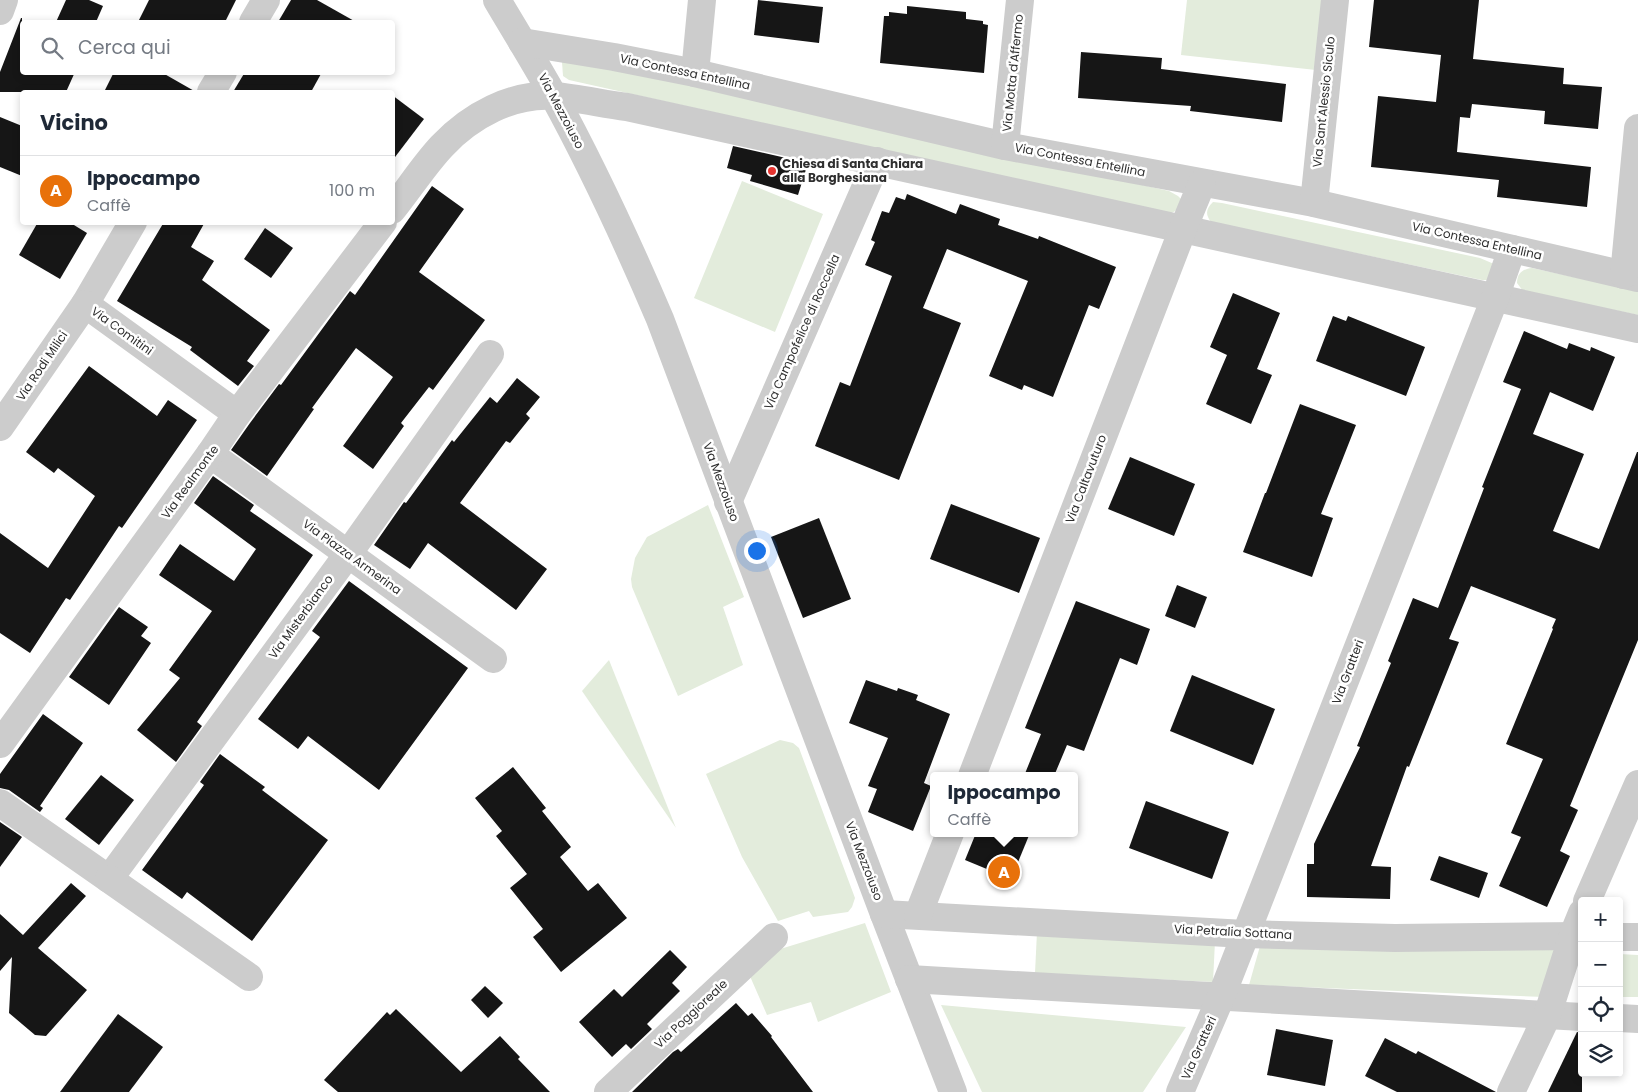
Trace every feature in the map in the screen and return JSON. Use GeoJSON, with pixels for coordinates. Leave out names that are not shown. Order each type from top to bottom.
{"type":"FeatureCollection","features":[{"type":"Feature","properties":{"kind":"street"},"geometry":{"type":"LineString","coordinates":[[0,11],[4,0]]}},
{"type":"Feature","properties":{"kind":"street"},"geometry":{"type":"LineString","coordinates":[[254,20],[266,0]]}},
{"type":"Feature","properties":{"kind":"street","name":"Via Mezzoiuso"},"geometry":{"type":"LineString","coordinates":[[497,0],[554,96],[590,167],[651,298],[677,362],[950,1090]]}},
{"type":"Feature","properties":{"kind":"street"},"geometry":{"type":"LineString","coordinates":[[695,73],[702,0]]}},
{"type":"Feature","properties":{"kind":"street","name":"Via Motta d'Affermo"},"geometry":{"type":"LineString","coordinates":[[1005,146],[1020,0]]}},
{"type":"Feature","properties":{"kind":"street","name":"Via Sant'Alessio Siculo"},"geometry":{"type":"LineString","coordinates":[[1314,204],[1335,0]]}},
{"type":"Feature","properties":{"kind":"street","name":"Via Contessa Entellina"},"geometry":{"type":"LineString","coordinates":[[522,42],[695,73],[1005,146],[1314,204],[1631,277]]}},
{"type":"Feature","properties":{"kind":"street"},"geometry":{"type":"LineString","coordinates":[[212,90],[221,75]]}},
{"type":"Feature","properties":{"kind":"street"},"geometry":{"type":"LineString","coordinates":[[395,206],[441,147],[460,130],[509,102],[529,97],[554,96],[627,107],[1638,328]]}},
{"type":"Feature","properties":{"kind":"street"},"geometry":{"type":"LineString","coordinates":[[1631,277],[1638,128]]}},
{"type":"Feature","properties":{"kind":"street","name":"Via Campofelice di Roccella"},"geometry":{"type":"LineString","coordinates":[[728,502],[876,161]]}},
{"type":"Feature","properties":{"kind":"street","name":"Via Caltavuturo"},"geometry":{"type":"LineString","coordinates":[[974,772],[1202,183]]}},
{"type":"Feature","properties":{"kind":"street","name":"Via Comitini"},"geometry":{"type":"LineString","coordinates":[[131,225],[85,304],[237,414]]}},
{"type":"Feature","properties":{"kind":"street","name":"Via Realmonte"},"geometry":{"type":"LineString","coordinates":[[0,744],[237,414],[381,225]]}},
{"type":"Feature","properties":{"kind":"street","name":"Via Gratteri"},"geometry":{"type":"LineString","coordinates":[[1180,1092],[1221,996],[1495,298],[1512,249]]}},
{"type":"Feature","properties":{"kind":"street","name":"Via Rodi Milici"},"geometry":{"type":"LineString","coordinates":[[0,428],[85,304]]}},
{"type":"Feature","properties":{"kind":"street","name":"Via Misterbianco"},"geometry":{"type":"LineString","coordinates":[[109,879],[348,554],[490,354]]}},
{"type":"Feature","properties":{"kind":"street","name":"Via Piazza Armerina"},"geometry":{"type":"LineString","coordinates":[[210,454],[493,659]]}},
{"type":"Feature","properties":{"kind":"street"},"geometry":{"type":"LineString","coordinates":[[1589,897],[1638,784]]}},
{"type":"Feature","properties":{"kind":"street"},"geometry":{"type":"LineString","coordinates":[[0,803],[249,977]]}},
{"type":"Feature","properties":{"kind":"street"},"geometry":{"type":"LineString","coordinates":[[918,915],[948,837]]}},
{"type":"Feature","properties":{"kind":"street","name":"Via Petralia Sottana"},"geometry":{"type":"LineString","coordinates":[[884,914],[1245,934],[1395,938],[1578,928]]}},
{"type":"Feature","properties":{"kind":"street"},"geometry":{"type":"LineString","coordinates":[[1511,1092],[1547,1016],[1578,931]]}},
{"type":"Feature","properties":{"kind":"street","name":"Via Poggioreale"},"geometry":{"type":"LineString","coordinates":[[608,1092],[774,937]]}},
{"type":"Feature","properties":{"kind":"street"},"geometry":{"type":"LineString","coordinates":[[1623,937],[1638,938]]}},
{"type":"Feature","properties":{"kind":"street"},"geometry":{"type":"LineString","coordinates":[[909,979],[1578,1017]]}},
{"type":"Feature","properties":{"kind":"street"},"geometry":{"type":"LineString","coordinates":[[1623,1018],[1638,1019]]}},
{"type":"Feature","properties":{"kind":"green space"},"geometry":{"type":"Polygon","coordinates":[[[1187,0],[1323,0],[1316,70],[1181,55],[1187,0]]]}},
{"type":"Feature","properties":{"kind":"green space"},"geometry":{"type":"Polygon","coordinates":[[[590,60],[1169,191],[1182,200],[1178,209],[1169,214],[569,80],[563,76],[562,62],[590,60]]]}},
{"type":"Feature","properties":{"kind":"green space"},"geometry":{"type":"Polygon","coordinates":[[[742,181],[823,214],[775,332],[694,298],[742,181]]]}},
{"type":"Feature","properties":{"kind":"green space"},"geometry":{"type":"Polygon","coordinates":[[[1213,202],[1480,258],[1494,264],[1487,280],[1482,280],[1211,222],[1207,212],[1213,202]]]}},
{"type":"Feature","properties":{"kind":"green space"},"geometry":{"type":"Polygon","coordinates":[[[1532,268],[1638,291],[1638,315],[1523,291],[1517,283],[1519,274],[1526,269],[1532,268]]]}},
{"type":"Feature","properties":{"kind":"green space"},"geometry":{"type":"Polygon","coordinates":[[[708,505],[744,597],[723,607],[743,665],[678,696],[632,587],[631,579],[635,558],[647,537],[708,505]]]}},
{"type":"Feature","properties":{"kind":"green space"},"geometry":{"type":"Polygon","coordinates":[[[609,660],[676,828],[582,691],[609,660]]]}},
{"type":"Feature","properties":{"kind":"green space"},"geometry":{"type":"Polygon","coordinates":[[[780,740],[793,743],[799,748],[855,898],[848,912],[813,917],[809,911],[778,921],[742,857],[706,774],[780,740]]]}},
{"type":"Feature","properties":{"kind":"green space"},"geometry":{"type":"Polygon","coordinates":[[[865,923],[891,992],[818,1022],[811,1002],[767,1015],[749,974],[777,950],[865,923]]]}},
{"type":"Feature","properties":{"kind":"green space"},"geometry":{"type":"Polygon","coordinates":[[[1037,932],[1215,941],[1213,982],[1035,973],[1037,932]]]}},
{"type":"Feature","properties":{"kind":"green space"},"geometry":{"type":"Polygon","coordinates":[[[1262,939],[1561,946],[1545,997],[1249,985],[1262,939]]]}},
{"type":"Feature","properties":{"kind":"green space"},"geometry":{"type":"Polygon","coordinates":[[[1623,954],[1638,955],[1638,997],[1623,997],[1623,954]]]}},
{"type":"Feature","properties":{"kind":"green space"},"geometry":{"type":"Polygon","coordinates":[[[941,1005],[1186,1027],[1143,1092],[982,1092],[941,1005]]]}},
{"type":"Feature","properties":{"kind":"building"},"geometry":{"type":"Polygon","coordinates":[[[66,0],[89,0],[103,6],[97,20],[57,20],[66,0]]]}},
{"type":"Feature","properties":{"kind":"building"},"geometry":{"type":"Polygon","coordinates":[[[149,0],[236,0],[226,20],[139,20],[149,0]]]}},
{"type":"Feature","properties":{"kind":"building"},"geometry":{"type":"Polygon","coordinates":[[[291,0],[317,0],[352,20],[279,20],[291,0]]]}},
{"type":"Feature","properties":{"kind":"building"},"geometry":{"type":"Polygon","coordinates":[[[758,0],[823,7],[819,43],[754,35],[758,0]]]}},
{"type":"Feature","properties":{"kind":"building"},"geometry":{"type":"Polygon","coordinates":[[[1374,0],[1479,0],[1473,59],[1564,68],[1563,84],[1602,87],[1598,129],[1544,124],[1545,111],[1472,104],[1470,118],[1460,117],[1457,152],[1591,167],[1587,207],[1497,197],[1499,180],[1371,167],[1378,96],[1436,102],[1441,55],[1369,47],[1374,0]]]}},
{"type":"Feature","properties":{"kind":"building"},"geometry":{"type":"Polygon","coordinates":[[[907,6],[966,12],[966,19],[983,21],[983,24],[988,25],[984,73],[880,63],[884,16],[889,16],[889,12],[907,14],[907,6]]]}},
{"type":"Feature","properties":{"kind":"building"},"geometry":{"type":"Polygon","coordinates":[[[20,21],[20,75],[74,75],[67,90],[0,92],[0,72],[20,21]]]}},
{"type":"Feature","properties":{"kind":"building"},"geometry":{"type":"Polygon","coordinates":[[[1081,52],[1162,58],[1161,69],[1286,84],[1282,122],[1190,111],[1191,106],[1078,98],[1081,52]]]}},
{"type":"Feature","properties":{"kind":"building"},"geometry":{"type":"Polygon","coordinates":[[[112,75],[166,75],[192,90],[105,90],[112,75]]]}},
{"type":"Feature","properties":{"kind":"building"},"geometry":{"type":"Polygon","coordinates":[[[243,75],[320,75],[312,90],[234,90],[243,75]]]}},
{"type":"Feature","properties":{"kind":"building"},"geometry":{"type":"Polygon","coordinates":[[[395,97],[424,119],[395,157],[395,97]]]}},
{"type":"Feature","properties":{"kind":"building"},"geometry":{"type":"Polygon","coordinates":[[[0,117],[20,125],[20,175],[0,167],[0,117]]]}},
{"type":"Feature","properties":{"kind":"building","name":"Chiesa di Santa Chiara alla Borghesiana"},"geometry":{"type":"Polygon","coordinates":[[[733,146],[808,163],[798,195],[750,181],[752,175],[727,168],[733,146]]]}},
{"type":"Feature","properties":{"kind":"building"},"geometry":{"type":"Polygon","coordinates":[[[432,186],[464,209],[419,272],[485,320],[433,390],[429,387],[401,423],[404,426],[373,469],[343,446],[393,377],[356,348],[312,408],[314,409],[267,476],[231,450],[350,291],[355,295],[432,186]]]}},
{"type":"Feature","properties":{"kind":"building"},"geometry":{"type":"Polygon","coordinates":[[[907,194],[956,214],[960,204],[1000,219],[998,225],[1038,239],[1039,236],[1116,267],[1099,309],[1089,305],[1053,397],[1024,385],[1022,390],[989,376],[1028,281],[947,249],[923,308],[961,323],[899,480],[815,446],[840,382],[850,386],[892,276],[865,265],[875,242],[871,240],[882,211],[889,213],[896,197],[905,200],[907,194]]]}},
{"type":"Feature","properties":{"kind":"building"},"geometry":{"type":"Polygon","coordinates":[[[36,225],[74,225],[87,233],[60,279],[19,255],[36,225]]]}},
{"type":"Feature","properties":{"kind":"building"},"geometry":{"type":"Polygon","coordinates":[[[162,225],[203,225],[191,247],[214,261],[202,280],[270,330],[247,361],[254,366],[238,386],[190,350],[192,347],[117,301],[162,225]]]}},
{"type":"Feature","properties":{"kind":"building"},"geometry":{"type":"Polygon","coordinates":[[[265,228],[293,248],[271,278],[244,259],[265,228]]]}},
{"type":"Feature","properties":{"kind":"building"},"geometry":{"type":"Polygon","coordinates":[[[1233,293],[1280,313],[1257,369],[1272,375],[1251,424],[1206,404],[1227,355],[1210,347],[1233,293]]]}},
{"type":"Feature","properties":{"kind":"building"},"geometry":{"type":"Polygon","coordinates":[[[1333,316],[1346,321],[1348,316],[1425,347],[1406,396],[1316,361],[1333,316]]]}},
{"type":"Feature","properties":{"kind":"building"},"geometry":{"type":"Polygon","coordinates":[[[1524,331],[1567,349],[1569,343],[1590,351],[1591,347],[1615,357],[1593,411],[1550,392],[1533,434],[1584,454],[1553,531],[1599,549],[1638,452],[1638,640],[1570,806],[1578,810],[1560,851],[1570,856],[1547,907],[1499,886],[1521,837],[1511,833],[1543,759],[1506,744],[1556,619],[1471,586],[1449,639],[1459,642],[1409,767],[1407,766],[1371,866],[1391,867],[1390,899],[1307,897],[1307,864],[1314,864],[1314,844],[1360,747],[1357,746],[1391,663],[1388,661],[1413,598],[1438,608],[1484,488],[1482,487],[1521,389],[1503,382],[1524,331]]]}},
{"type":"Feature","properties":{"kind":"building"},"geometry":{"type":"Polygon","coordinates":[[[89,366],[157,416],[168,400],[197,420],[122,528],[119,526],[70,600],[66,598],[30,653],[0,633],[0,533],[48,568],[95,496],[58,468],[54,473],[26,452],[89,366]]]}},
{"type":"Feature","properties":{"kind":"building"},"geometry":{"type":"Polygon","coordinates":[[[517,378],[540,397],[526,414],[530,418],[510,443],[506,441],[460,503],[547,569],[516,610],[428,543],[410,569],[374,545],[404,502],[406,503],[452,440],[454,442],[490,397],[497,403],[517,378]]]}},
{"type":"Feature","properties":{"kind":"building"},"geometry":{"type":"Polygon","coordinates":[[[1300,404],[1356,425],[1321,514],[1333,518],[1312,577],[1243,552],[1300,404]]]}},
{"type":"Feature","properties":{"kind":"building"},"geometry":{"type":"Polygon","coordinates":[[[1130,457],[1195,484],[1174,536],[1108,509],[1130,457]]]}},
{"type":"Feature","properties":{"kind":"building"},"geometry":{"type":"Polygon","coordinates":[[[213,476],[254,505],[250,511],[313,555],[197,722],[202,726],[176,762],[137,730],[180,678],[169,670],[212,611],[159,575],[180,544],[234,581],[256,549],[194,503],[213,476]]]}},
{"type":"Feature","properties":{"kind":"building"},"geometry":{"type":"Polygon","coordinates":[[[951,504],[1040,538],[1019,593],[930,559],[951,504]]]}},
{"type":"Feature","properties":{"kind":"building"},"geometry":{"type":"Polygon","coordinates":[[[819,518],[851,599],[803,618],[771,537],[819,518]]]}},
{"type":"Feature","properties":{"kind":"building"},"geometry":{"type":"Polygon","coordinates":[[[349,581],[468,668],[379,790],[308,736],[298,749],[258,719],[320,637],[312,631],[349,581]]]}},
{"type":"Feature","properties":{"kind":"building"},"geometry":{"type":"Polygon","coordinates":[[[1177,585],[1207,597],[1195,628],[1165,616],[1177,585]]]}},
{"type":"Feature","properties":{"kind":"building"},"geometry":{"type":"Polygon","coordinates":[[[1076,601],[1150,629],[1137,665],[1120,658],[1084,751],[1067,745],[1056,772],[1026,772],[1041,734],[1025,728],[1076,601]]]}},
{"type":"Feature","properties":{"kind":"building"},"geometry":{"type":"Polygon","coordinates":[[[119,607],[148,627],[141,636],[151,643],[109,705],[69,677],[119,607]]]}},
{"type":"Feature","properties":{"kind":"building"},"geometry":{"type":"Polygon","coordinates":[[[1192,675],[1275,709],[1253,765],[1170,731],[1192,675]]]}},
{"type":"Feature","properties":{"kind":"building"},"geometry":{"type":"Polygon","coordinates":[[[866,680],[897,691],[898,688],[918,695],[916,700],[950,714],[924,783],[930,786],[930,788],[913,831],[868,812],[877,789],[868,786],[888,738],[849,723],[866,680]]]}},
{"type":"Feature","properties":{"kind":"building"},"geometry":{"type":"Polygon","coordinates":[[[43,714],[83,743],[40,806],[43,808],[40,812],[9,790],[0,788],[0,774],[43,714]]]}},
{"type":"Feature","properties":{"kind":"building"},"geometry":{"type":"Polygon","coordinates":[[[220,754],[265,787],[262,790],[328,840],[252,941],[187,892],[182,899],[142,870],[204,785],[200,782],[220,754]]]}},
{"type":"Feature","properties":{"kind":"building"},"geometry":{"type":"Polygon","coordinates":[[[513,767],[546,808],[542,811],[571,847],[560,857],[588,891],[598,883],[627,918],[561,972],[533,937],[543,929],[510,888],[527,874],[496,836],[502,831],[475,798],[513,767]]]}},
{"type":"Feature","properties":{"kind":"building"},"geometry":{"type":"Polygon","coordinates":[[[101,775],[134,800],[99,845],[65,819],[101,775]]]}},
{"type":"Feature","properties":{"kind":"building"},"geometry":{"type":"Polygon","coordinates":[[[1146,801],[1229,832],[1212,879],[1129,848],[1146,801]]]}},
{"type":"Feature","properties":{"kind":"building"},"geometry":{"type":"Polygon","coordinates":[[[0,822],[22,837],[0,867],[0,822]]]}},
{"type":"Feature","properties":{"kind":"building"},"geometry":{"type":"Polygon","coordinates":[[[974,837],[1028,837],[1011,879],[965,860],[974,837]]]}},
{"type":"Feature","properties":{"kind":"building"},"geometry":{"type":"Polygon","coordinates":[[[1439,856],[1488,873],[1479,898],[1430,880],[1439,856]]]}},
{"type":"Feature","properties":{"kind":"building"},"geometry":{"type":"Polygon","coordinates":[[[71,883],[86,896],[38,948],[87,990],[46,1036],[35,1035],[9,1013],[12,957],[0,971],[0,914],[23,935],[71,883]]]}},
{"type":"Feature","properties":{"kind":"building"},"geometry":{"type":"Polygon","coordinates":[[[670,950],[687,967],[672,983],[680,991],[647,1024],[652,1029],[631,1049],[626,1044],[612,1057],[579,1022],[614,989],[622,997],[670,950]]]}},
{"type":"Feature","properties":{"kind":"building"},"geometry":{"type":"Polygon","coordinates":[[[485,986],[503,1003],[488,1018],[471,1000],[485,986]]]}},
{"type":"Feature","properties":{"kind":"building"},"geometry":{"type":"Polygon","coordinates":[[[736,1003],[748,1016],[752,1013],[772,1036],[813,1092],[632,1092],[673,1052],[678,1049],[681,1052],[736,1003]]]}},
{"type":"Feature","properties":{"kind":"building"},"geometry":{"type":"Polygon","coordinates":[[[396,1009],[461,1072],[500,1036],[520,1057],[518,1059],[550,1092],[338,1092],[324,1080],[387,1012],[390,1015],[396,1009]]]}},
{"type":"Feature","properties":{"kind":"building"},"geometry":{"type":"Polygon","coordinates":[[[118,1014],[163,1047],[129,1092],[60,1092],[118,1014]]]}},
{"type":"Feature","properties":{"kind":"building"},"geometry":{"type":"Polygon","coordinates":[[[1276,1029],[1333,1040],[1325,1086],[1267,1075],[1276,1029]]]}},
{"type":"Feature","properties":{"kind":"building"},"geometry":{"type":"Polygon","coordinates":[[[1578,1032],[1578,1077],[1582,1077],[1582,1092],[1548,1092],[1578,1032]]]}},
{"type":"Feature","properties":{"kind":"building"},"geometry":{"type":"Polygon","coordinates":[[[1385,1038],[1416,1054],[1418,1051],[1496,1092],[1397,1092],[1365,1076],[1385,1038]]]}},
{"type":"Feature","properties":{"kind":"place","name":"Chiesa di Santa Chiara alla Borghesiana"},"geometry":{"type":"Point","coordinates":[772,171]}},
{"type":"Feature","properties":{"kind":"place","name":"Ippocampo"},"geometry":{"type":"Point","coordinates":[1004,872]}}]}
